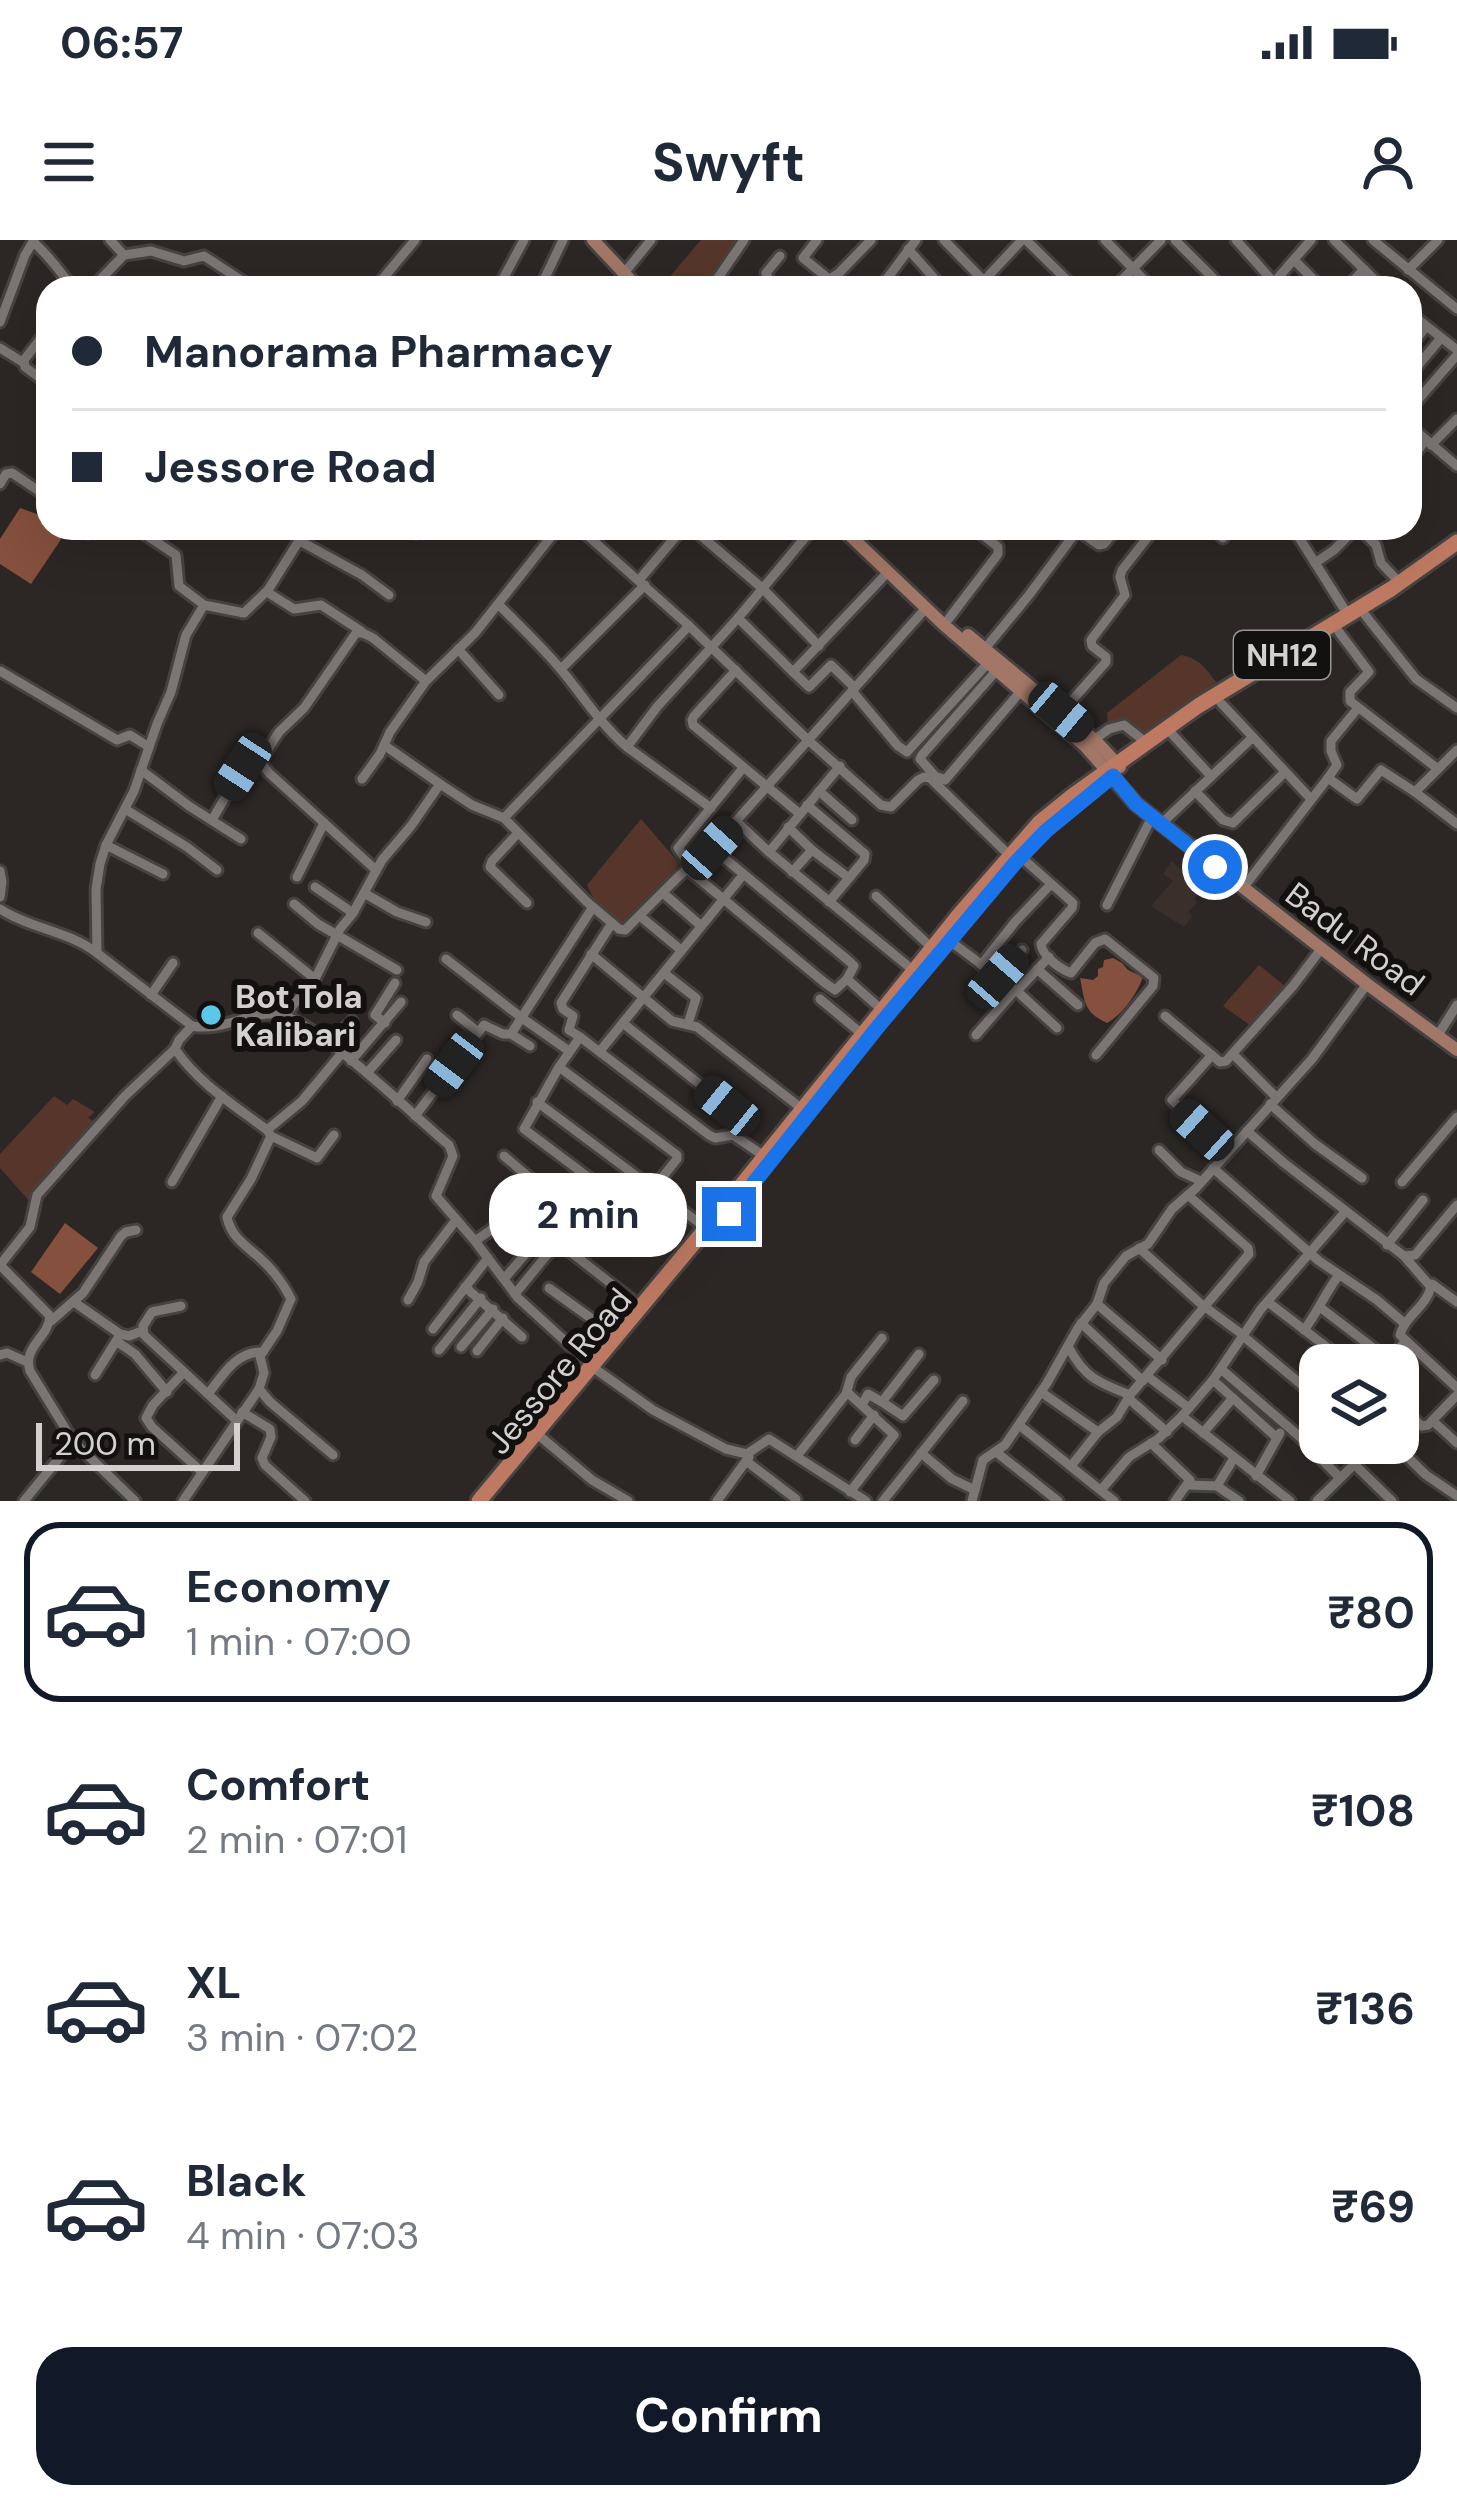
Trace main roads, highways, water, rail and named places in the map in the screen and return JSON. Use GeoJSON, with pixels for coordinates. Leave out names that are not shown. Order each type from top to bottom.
{"type":"FeatureCollection","features":[{"type":"Feature","properties":{"kind":"highway","name":"NH12"},"geometry":{"type":"LineString","coordinates":[[1149,745],[1356,616],[1457,542]]}},
{"type":"Feature","properties":{"kind":"highway","name":"Jessore Road"},"geometry":{"type":"LineString","coordinates":[[490,1501],[801,1108],[932,948],[1016,856],[1149,745],[1261,673],[1339,632],[1356,616],[1457,552]]}},
{"type":"Feature","properties":{"kind":"highway","name":"Jessore Road"},"geometry":{"type":"LineString","coordinates":[[479,1501],[729,1214],[1016,856]]}},
{"type":"Feature","properties":{"kind":"main road"},"geometry":{"type":"LineString","coordinates":[[583,240],[617,276]]}},
{"type":"Feature","properties":{"kind":"main road"},"geometry":{"type":"LineString","coordinates":[[593,240],[628,276]]}},
{"type":"Feature","properties":{"kind":"main road"},"geometry":{"type":"LineString","coordinates":[[857,540],[946,622]]}},
{"type":"Feature","properties":{"kind":"main road"},"geometry":{"type":"LineString","coordinates":[[859,540],[1022,692],[1058,716]]}},
{"type":"Feature","properties":{"kind":"main road"},"geometry":{"type":"LineString","coordinates":[[987,660],[1058,716]]}},
{"type":"Feature","properties":{"kind":"main road","name":"Badu Road"},"geometry":{"type":"LineString","coordinates":[[1058,716],[1090,743],[1115,770],[1124,792],[1156,820],[1457,1050]]}},
{"type":"Feature","properties":{"kind":"place","name":"Bot Tola Kalibari"},"geometry":{"type":"Point","coordinates":[211,1015]}}]}
